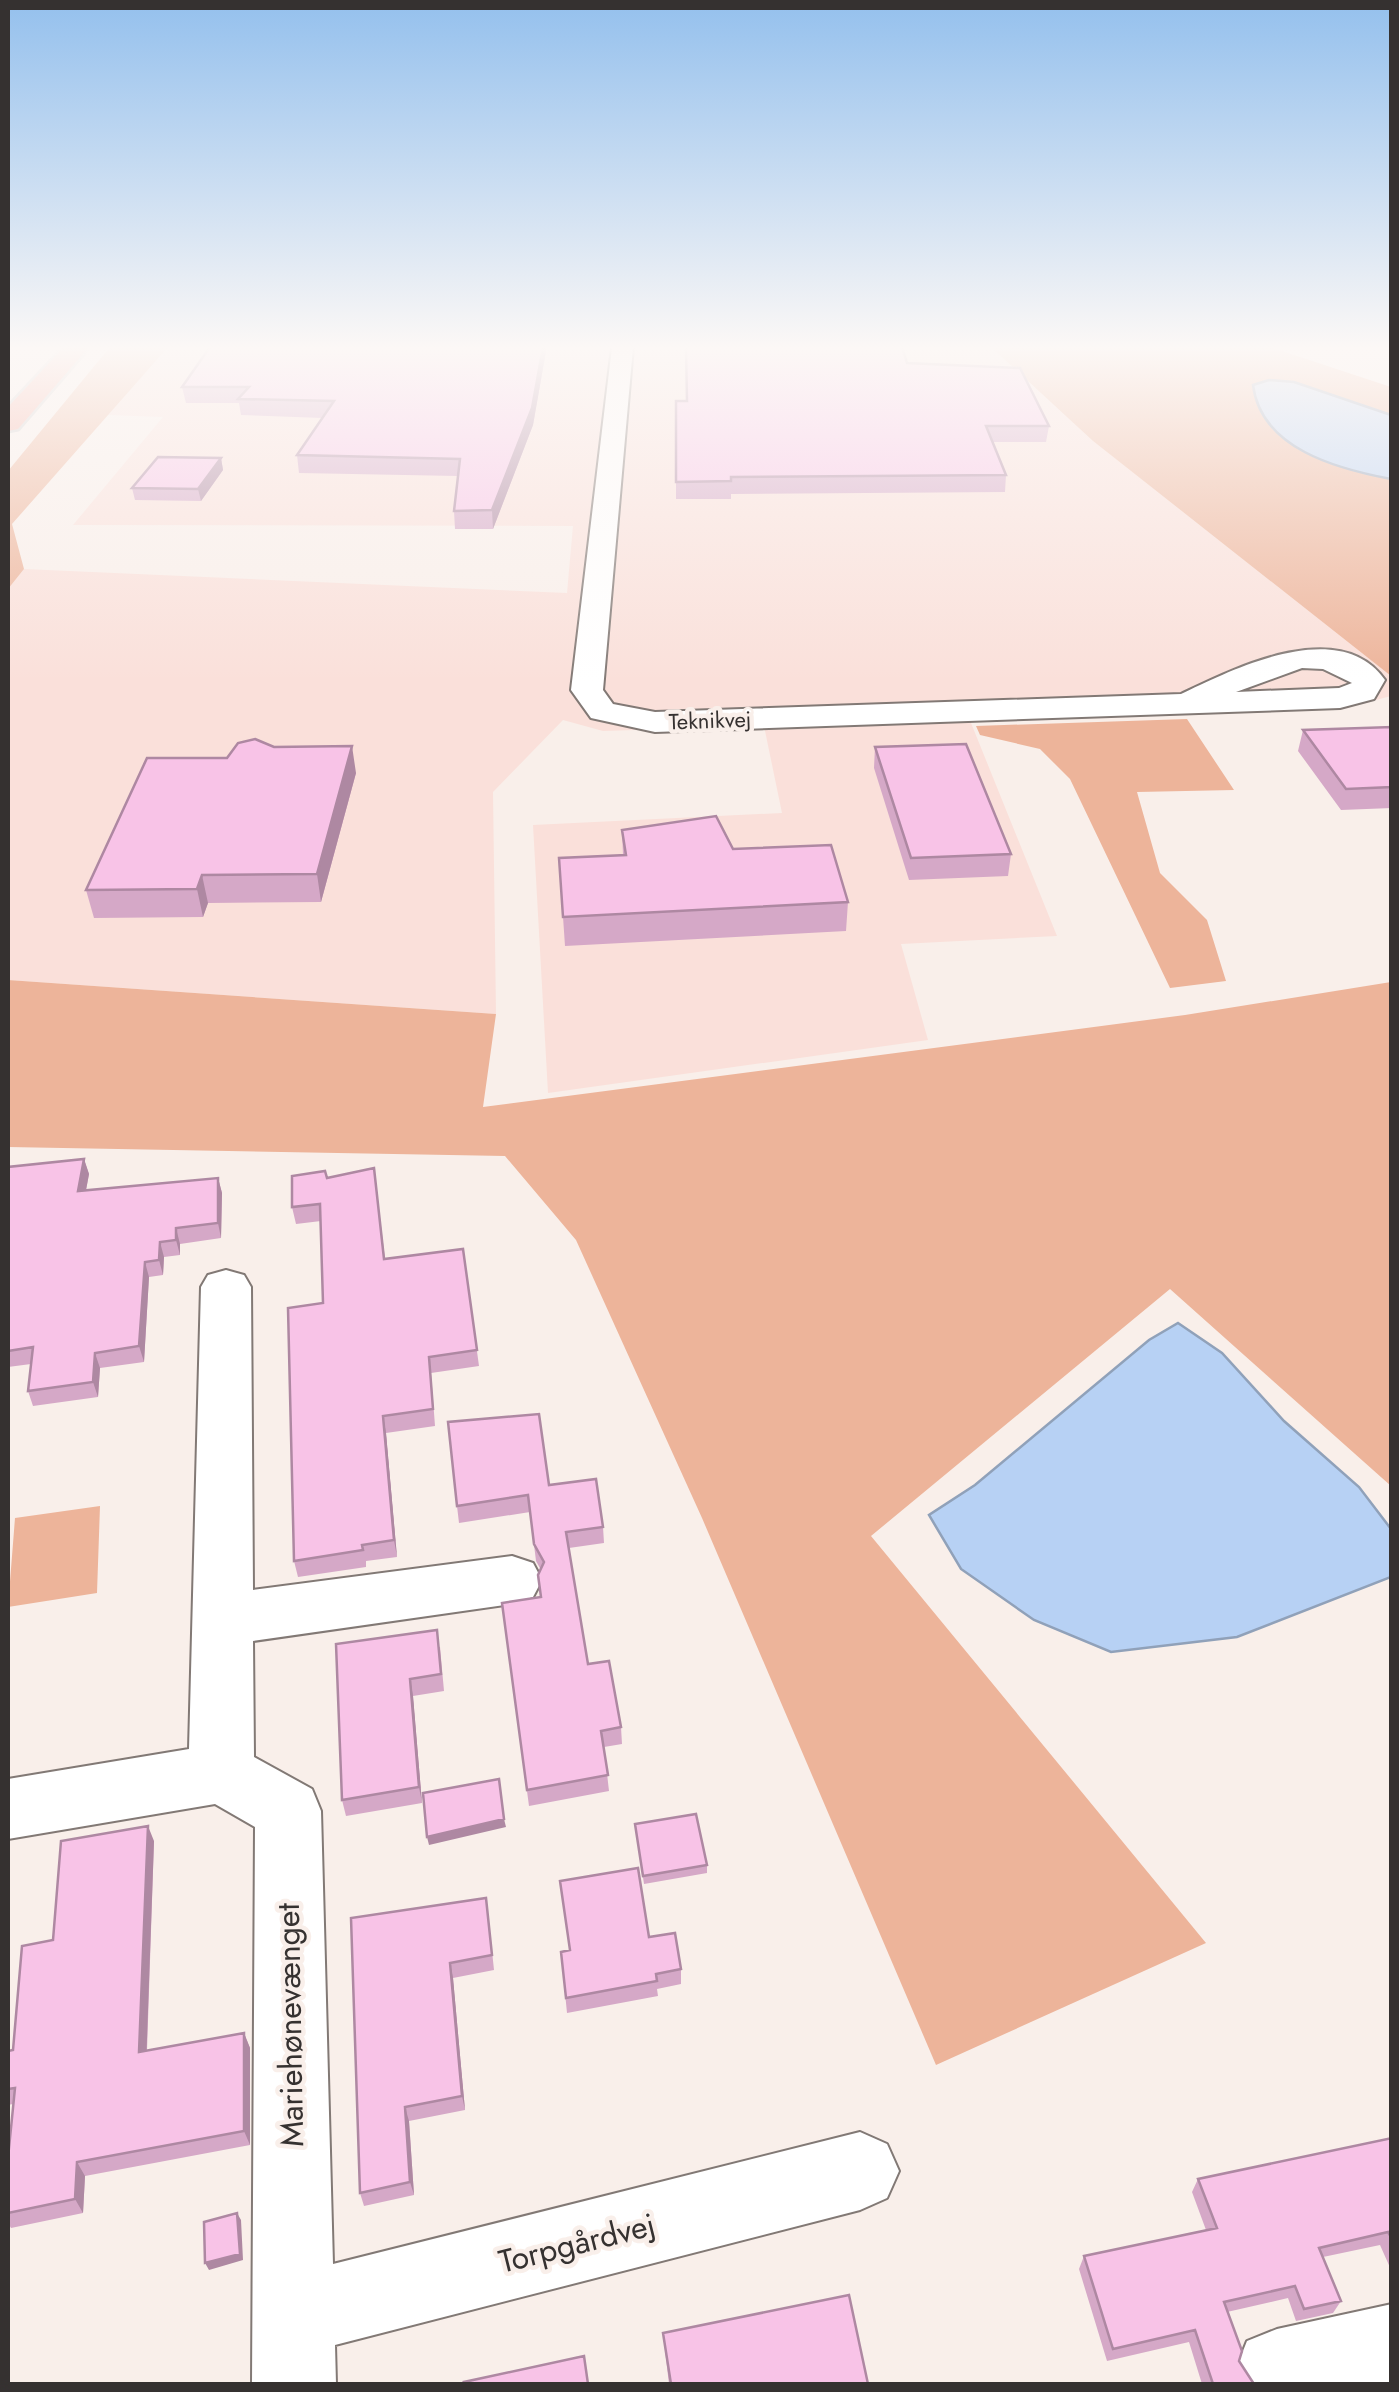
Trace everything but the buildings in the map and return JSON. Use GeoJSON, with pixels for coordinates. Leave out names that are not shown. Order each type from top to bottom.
{"type":"FeatureCollection","features":[{"type":"Feature","properties":{"kind":"street","name":"Teknikvej"},"geometry":{"type":"LineString","coordinates":[[611,459],[587,690],[602,712],[655,722],[1190,702]]}},
{"type":"Feature","properties":{"kind":"street"},"geometry":{"type":"LineString","coordinates":[[8,1809],[221,1773],[226,1287]]}},
{"type":"Feature","properties":{"kind":"street"},"geometry":{"type":"LineString","coordinates":[[222,1620],[512,1580]]}},
{"type":"Feature","properties":{"kind":"street","name":"Mariehønevænget"},"geometry":{"type":"LineString","coordinates":[[221,1773],[288,1810],[294,2350]]}},
{"type":"Feature","properties":{"kind":"street","name":"Torpgårdvej"},"geometry":{"type":"LineString","coordinates":[[294,2350],[860,2171]]}},
{"type":"Feature","properties":{"kind":"street"},"geometry":{"type":"LineString","coordinates":[[1276,2372],[1370,2361]]}},
{"type":"Feature","properties":{"kind":"shaded area"},"geometry":{"type":"Polygon","coordinates":[[[18,459],[70,459],[12,524],[24,569],[8,589],[8,471],[18,459]]]}},
{"type":"Feature","properties":{"kind":"shaded area"},"geometry":{"type":"Polygon","coordinates":[[[128,459],[1115,459],[1391,676],[1391,696],[1350,707],[969,718],[1057,936],[901,944],[928,1040],[548,1093],[533,825],[782,813],[764,726],[603,731],[563,720],[493,792],[496,1014],[8,980],[8,589],[24,569],[567,593],[573,526],[73,525],[128,459]]]}},
{"type":"Feature","properties":{"kind":"shaded area"},"geometry":{"type":"Polygon","coordinates":[[[1115,459],[1391,459],[1391,676],[1115,459]]]}},
{"type":"Feature","properties":{"kind":"shaded area"},"geometry":{"type":"Polygon","coordinates":[[[1187,719],[1234,790],[1137,792],[1160,873],[1207,920],[1226,981],[1170,988],[1070,779],[1040,749],[980,735],[976,726],[1187,719]]]}},
{"type":"Feature","properties":{"kind":"shaded area"},"geometry":{"type":"Polygon","coordinates":[[[8,980],[496,1014],[483,1107],[1185,1015],[1391,982],[1391,1486],[1170,1289],[871,1536],[1206,1943],[936,2065],[702,1518],[576,1240],[505,1156],[8,1147],[8,980]]]}},
{"type":"Feature","properties":{"kind":"shaded area"},"geometry":{"type":"Polygon","coordinates":[[[100,1506],[97,1593],[8,1607],[15,1518],[100,1506]]]}},
{"type":"Feature","properties":{"kind":"water"},"geometry":{"type":"Polygon","coordinates":[[[1319,459],[1391,459],[1391,479],[1348,469],[1319,459]]]}},
{"type":"Feature","properties":{"kind":"water"},"geometry":{"type":"Polygon","coordinates":[[[1178,1323],[1222,1353],[1284,1421],[1359,1487],[1391,1529],[1391,1577],[1237,1637],[1111,1652],[1034,1620],[961,1569],[929,1515],[975,1485],[1149,1340],[1178,1323]]]}}]}
